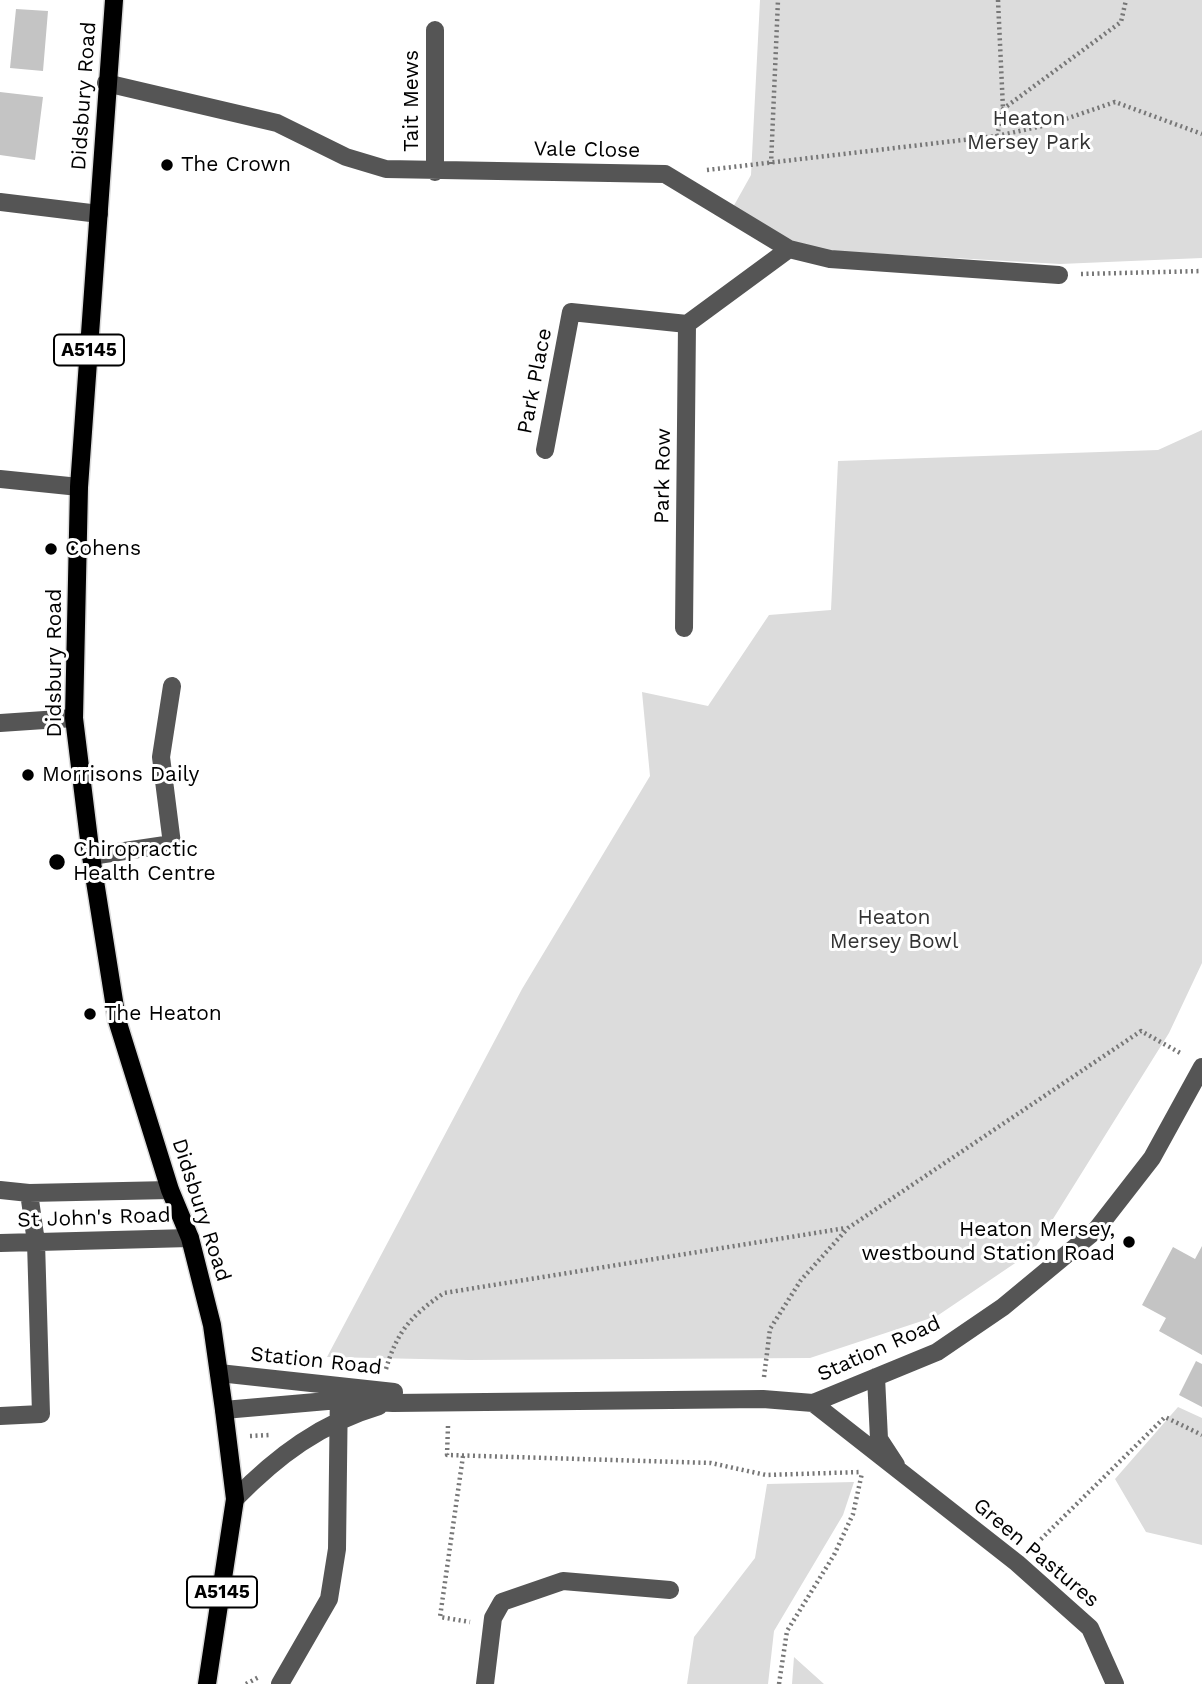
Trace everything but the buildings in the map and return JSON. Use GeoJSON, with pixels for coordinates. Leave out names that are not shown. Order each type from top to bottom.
{"type":"FeatureCollection","features":[{"type":"Feature","properties":{"kind":"main road","name":"Didsbury Road"},"geometry":{"type":"LineString","coordinates":[[114,0],[79,487],[74,718],[91,856],[117,1020],[170,1190],[190,1238],[213,1328],[235,1499],[207,1684]]}},
{"type":"Feature","properties":{"kind":"street","name":"Tait Mews"},"geometry":{"type":"LineString","coordinates":[[435,30],[435,172]]}},
{"type":"Feature","properties":{"kind":"street","name":"Vale Close"},"geometry":{"type":"LineString","coordinates":[[106,83],[277,123],[346,157],[386,169],[435,172],[665,174],[789,249],[830,259],[1059,275]]}},
{"type":"Feature","properties":{"kind":"street"},"geometry":{"type":"LineString","coordinates":[[0,202],[99,214]]}},
{"type":"Feature","properties":{"kind":"street"},"geometry":{"type":"LineString","coordinates":[[687,324],[789,249]]}},
{"type":"Feature","properties":{"kind":"street","name":"Park Place"},"geometry":{"type":"LineString","coordinates":[[545,450],[571,312],[687,324]]}},
{"type":"Feature","properties":{"kind":"street","name":"Park Row"},"geometry":{"type":"LineString","coordinates":[[684,628],[687,324]]}},
{"type":"Feature","properties":{"kind":"street"},"geometry":{"type":"LineString","coordinates":[[0,479],[79,487]]}},
{"type":"Feature","properties":{"kind":"street"},"geometry":{"type":"LineString","coordinates":[[91,856],[172,844],[161,757],[172,687]]}},
{"type":"Feature","properties":{"kind":"street"},"geometry":{"type":"LineString","coordinates":[[0,723],[74,718]]}},
{"type":"Feature","properties":{"kind":"street","name":"Station Road"},"geometry":{"type":"LineString","coordinates":[[219,1373],[393,1403],[763,1399],[813,1403],[937,1352],[1003,1307],[1096,1230],[1152,1158],[1196,1063]]}},
{"type":"Feature","properties":{"kind":"street","name":"St John's Road"},"geometry":{"type":"LineString","coordinates":[[0,1190],[29,1193],[170,1190]]}},
{"type":"Feature","properties":{"kind":"street"},"geometry":{"type":"LineString","coordinates":[[0,1416],[41,1414],[36,1242],[29,1193]]}},
{"type":"Feature","properties":{"kind":"street","name":"St John's Road"},"geometry":{"type":"LineString","coordinates":[[0,1243],[190,1238]]}},
{"type":"Feature","properties":{"kind":"street","name":"Green Pastures"},"geometry":{"type":"LineString","coordinates":[[876,1377],[879,1439],[904,1477]]}},
{"type":"Feature","properties":{"kind":"street"},"geometry":{"type":"LineString","coordinates":[[280,1684],[329,1599],[337,1549],[339,1393]]}},
{"type":"Feature","properties":{"kind":"street","name":"Station Road"},"geometry":{"type":"LineString","coordinates":[[224,1410],[339,1393],[449,1401]]}},
{"type":"Feature","properties":{"kind":"street"},"geometry":{"type":"LineString","coordinates":[[235,1499],[271,1462],[339,1419],[393,1403]]}},
{"type":"Feature","properties":{"kind":"street","name":"Green Pastures"},"geometry":{"type":"LineString","coordinates":[[813,1403],[872,1452],[1017,1563],[1090,1628],[1115,1684]]}},
{"type":"Feature","properties":{"kind":"street"},"geometry":{"type":"LineString","coordinates":[[485,1684],[495,1610],[502,1602],[553,1582],[670,1590]]}},
{"type":"Feature","properties":{"kind":"path"},"geometry":{"type":"LineString","coordinates":[[771,164],[779,0]]}},
{"type":"Feature","properties":{"kind":"path"},"geometry":{"type":"LineString","coordinates":[[997,136],[1003,109],[998,0]]}},
{"type":"Feature","properties":{"kind":"path"},"geometry":{"type":"LineString","coordinates":[[1003,109],[1121,22],[1126,0]]}},
{"type":"Feature","properties":{"kind":"path"},"geometry":{"type":"LineString","coordinates":[[705,170],[997,136],[1051,124],[1115,102],[1202,134]]}},
{"type":"Feature","properties":{"kind":"path"},"geometry":{"type":"LineString","coordinates":[[1059,275],[1202,271]]}},
{"type":"Feature","properties":{"kind":"path"},"geometry":{"type":"LineString","coordinates":[[763,1399],[770,1329],[801,1280],[848,1228],[1141,1031],[1196,1063]]}},
{"type":"Feature","properties":{"kind":"path"},"geometry":{"type":"LineString","coordinates":[[388,1362],[400,1333],[416,1312],[444,1293],[848,1228]]}},
{"type":"Feature","properties":{"kind":"path"},"geometry":{"type":"LineString","coordinates":[[449,1401],[447,1455],[711,1464],[766,1475],[862,1472]]}},
{"type":"Feature","properties":{"kind":"path"},"geometry":{"type":"LineString","coordinates":[[1017,1563],[1165,1417],[1202,1435]]}},
{"type":"Feature","properties":{"kind":"path"},"geometry":{"type":"LineString","coordinates":[[779,1684],[787,1631],[834,1555],[853,1514],[862,1472],[872,1452]]}},
{"type":"Feature","properties":{"kind":"path"},"geometry":{"type":"LineString","coordinates":[[463,1456],[440,1617],[491,1635]]}},
{"type":"Feature","properties":{"kind":"green space","name":"Heaton Mersey Park"},"geometry":{"type":"Polygon","coordinates":[[[760,0],[1202,0],[1202,258],[1060,264],[830,251],[790,241],[732,209],[751,175],[760,0]]]}},
{"type":"Feature","properties":{"kind":"green space","name":"Heaton Mersey Bowl"},"geometry":{"type":"Polygon","coordinates":[[[1202,430],[1202,963],[1169,1033],[1033,1251],[937,1316],[810,1358],[468,1360],[327,1357],[522,989],[650,776],[642,692],[708,706],[769,615],[831,610],[838,461],[1158,450],[1202,430]]]}},
{"type":"Feature","properties":{"kind":"green space"},"geometry":{"type":"Polygon","coordinates":[[[1178,1407],[1202,1418],[1202,1545],[1146,1532],[1115,1479],[1178,1407]]]}},
{"type":"Feature","properties":{"kind":"green space"},"geometry":{"type":"Polygon","coordinates":[[[854,1482],[843,1515],[774,1631],[768,1684],[687,1684],[694,1637],[755,1558],[767,1484],[854,1482]]]}},
{"type":"Feature","properties":{"kind":"green space"},"geometry":{"type":"Polygon","coordinates":[[[794,1657],[824,1684],[792,1684],[794,1657]]]}},
{"type":"Feature","properties":{"kind":"place","name":"The Crown"},"geometry":{"type":"Point","coordinates":[167,165]}},
{"type":"Feature","properties":{"kind":"place","name":"Cohens"},"geometry":{"type":"Point","coordinates":[51,549]}},
{"type":"Feature","properties":{"kind":"place","name":"Morrisons Daily"},"geometry":{"type":"Point","coordinates":[28,775]}},
{"type":"Feature","properties":{"kind":"place","name":"Chiropractic Health Centre"},"geometry":{"type":"Point","coordinates":[57,862]}},
{"type":"Feature","properties":{"kind":"place","name":"The Heaton"},"geometry":{"type":"Point","coordinates":[90,1014]}},
{"type":"Feature","properties":{"kind":"place","name":"Heaton Mersey, westbound Station Road"},"geometry":{"type":"Point","coordinates":[1129,1242]}}]}
